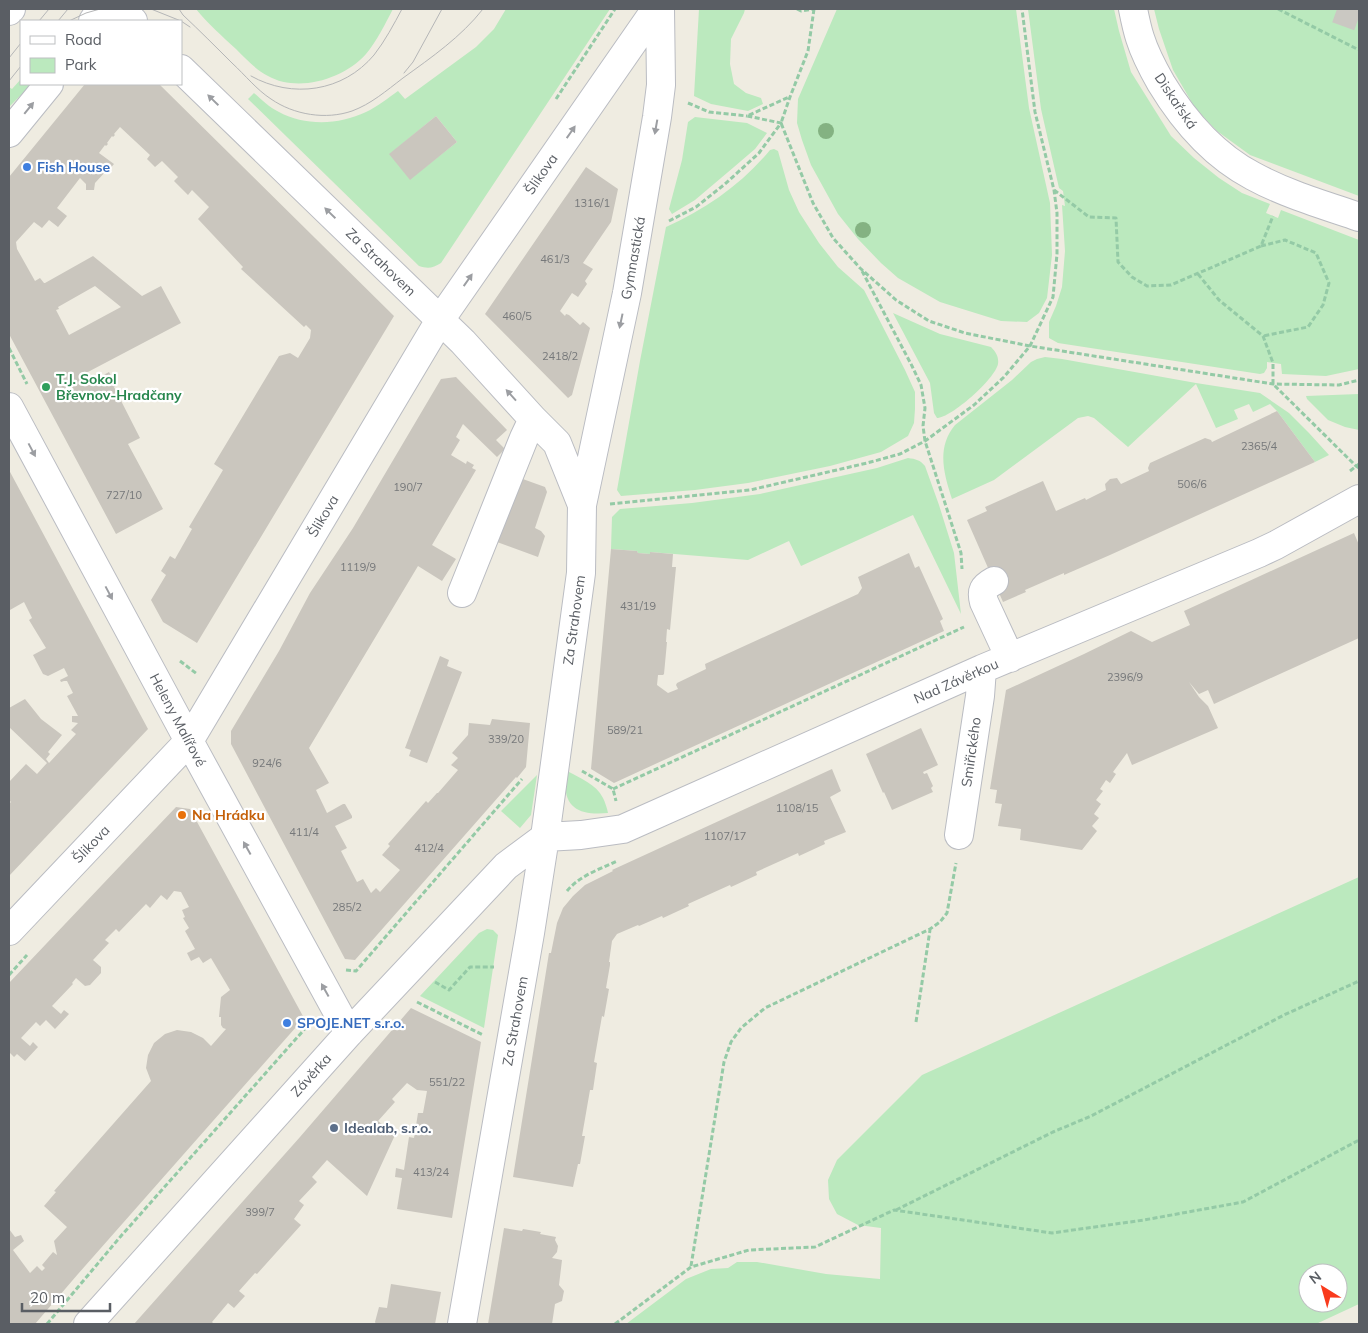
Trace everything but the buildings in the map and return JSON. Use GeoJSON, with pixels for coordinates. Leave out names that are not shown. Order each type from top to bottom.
{"type":"FeatureCollection","features":[{"type":"Feature","properties":{"kind":"street"},"geometry":{"type":"LineString","coordinates":[[94,20],[101,9]]}},
{"type":"Feature","properties":{"kind":"street"},"geometry":{"type":"LineString","coordinates":[[118,9],[132,20]]}},
{"type":"Feature","properties":{"kind":"street","name":"Šlikova"},"geometry":{"type":"LineString","coordinates":[[9,930],[189,741],[440,320],[656,9]]}},
{"type":"Feature","properties":{"kind":"street","name":"Gymnastická"},"geometry":{"type":"LineString","coordinates":[[594,505],[657,117],[661,85],[660,9]]}},
{"type":"Feature","properties":{"kind":"street","name":"Diskařská"},"geometry":{"type":"LineString","coordinates":[[1132,9],[1140,40],[1154,70],[1173,103],[1190,126],[1208,144],[1252,176],[1282,190],[1359,217]]}},
{"type":"Feature","properties":{"kind":"street","name":"Šlikova"},"geometry":{"type":"LineString","coordinates":[[609,77],[629,65],[639,65],[655,73],[661,85]]}},
{"type":"Feature","properties":{"kind":"street","name":"Za Strahovem"},"geometry":{"type":"LineString","coordinates":[[182,70],[464,342],[557,443],[594,505],[581,573],[531,926],[462,1324]]}},
{"type":"Feature","properties":{"kind":"street"},"geometry":{"type":"LineString","coordinates":[[9,133],[48,85]]}},
{"type":"Feature","properties":{"kind":"street","name":"Heleny Malířové"},"geometry":{"type":"LineString","coordinates":[[9,407],[349,1033]]}},
{"type":"Feature","properties":{"kind":"street"},"geometry":{"type":"LineString","coordinates":[[462,593],[533,419]]}},
{"type":"Feature","properties":{"kind":"street","name":"Nad Závěrkou"},"geometry":{"type":"LineString","coordinates":[[545,837],[581,835],[623,829],[982,669],[1259,554],[1359,499]]}},
{"type":"Feature","properties":{"kind":"street"},"geometry":{"type":"LineString","coordinates":[[994,581],[986,586],[982,595],[1010,658]]}},
{"type":"Feature","properties":{"kind":"street","name":"Smiřického"},"geometry":{"type":"LineString","coordinates":[[960,835],[980,696],[982,669]]}},
{"type":"Feature","properties":{"kind":"street","name":"Závěrka"},"geometry":{"type":"LineString","coordinates":[[88,1324],[349,1033],[506,866],[545,837]]}},
{"type":"Feature","properties":{"kind":"path"},"geometry":{"type":"LineString","coordinates":[[661,225],[696,207],[725,184],[759,153],[782,123],[808,52],[814,9],[797,9]]}},
{"type":"Feature","properties":{"kind":"path"},"geometry":{"type":"LineString","coordinates":[[594,505],[750,490],[900,454],[925,441],[974,405],[1004,377],[1030,346],[1053,297],[1057,254],[1057,213],[1054,190],[1035,112],[1022,9]]}},
{"type":"Feature","properties":{"kind":"path"},"geometry":{"type":"LineString","coordinates":[[1278,9],[1359,50]]}},
{"type":"Feature","properties":{"kind":"path"},"geometry":{"type":"LineString","coordinates":[[747,116],[790,97]]}},
{"type":"Feature","properties":{"kind":"path"},"geometry":{"type":"LineString","coordinates":[[685,102],[709,112],[747,116],[782,123]]}},
{"type":"Feature","properties":{"kind":"path"},"geometry":{"type":"LineString","coordinates":[[782,123],[813,203],[832,238],[860,268],[896,300],[929,321],[965,333],[1030,346],[1273,384],[1339,385],[1359,380]]}},
{"type":"Feature","properties":{"kind":"path"},"geometry":{"type":"LineString","coordinates":[[1054,190],[1089,217],[1116,218],[1118,262],[1132,278],[1147,286],[1170,285],[1261,246],[1285,240],[1316,254],[1329,283],[1322,305],[1308,327],[1263,336]]}},
{"type":"Feature","properties":{"kind":"path"},"geometry":{"type":"LineString","coordinates":[[1261,246],[1282,190]]}},
{"type":"Feature","properties":{"kind":"path"},"geometry":{"type":"LineString","coordinates":[[860,268],[912,366],[920,385],[925,408],[923,426],[925,441],[961,553],[962,572]]}},
{"type":"Feature","properties":{"kind":"path"},"geometry":{"type":"LineString","coordinates":[[1198,274],[1219,300],[1263,336],[1273,363],[1273,384],[1358,466]]}},
{"type":"Feature","properties":{"kind":"path"},"geometry":{"type":"LineString","coordinates":[[613,789],[969,625]]}},
{"type":"Feature","properties":{"kind":"path"},"geometry":{"type":"LineString","coordinates":[[340,968],[356,971],[525,776]]}},
{"type":"Feature","properties":{"kind":"path"},"geometry":{"type":"LineString","coordinates":[[690,1267],[724,1062],[731,1042],[741,1028],[765,1008],[930,929],[940,922],[947,913],[952,892],[960,835]]}},
{"type":"Feature","properties":{"kind":"path"},"geometry":{"type":"LineString","coordinates":[[916,1022],[930,929]]}},
{"type":"Feature","properties":{"kind":"path"},"geometry":{"type":"LineString","coordinates":[[9,975],[29,954]]}},
{"type":"Feature","properties":{"kind":"path"},"geometry":{"type":"LineString","coordinates":[[430,979],[449,990],[470,968],[495,966]]}},
{"type":"Feature","properties":{"kind":"path"},"geometry":{"type":"LineString","coordinates":[[615,1324],[690,1267],[749,1250],[814,1247],[1092,1116],[1284,1015],[1359,981]]}},
{"type":"Feature","properties":{"kind":"path"},"geometry":{"type":"LineString","coordinates":[[412,999],[483,1035]]}},
{"type":"Feature","properties":{"kind":"path"},"geometry":{"type":"LineString","coordinates":[[47,1324],[120,1236],[312,1022]]}},
{"type":"Feature","properties":{"kind":"path"},"geometry":{"type":"LineString","coordinates":[[894,1210],[1052,1233],[1144,1220],[1243,1202],[1359,1140]]}},
{"type":"Feature","properties":{"kind":"green space"},"geometry":{"type":"Polygon","coordinates":[[[196,9],[393,9],[374,44],[357,63],[320,81],[293,83],[280,81],[259,71],[215,30],[196,9]]]}},
{"type":"Feature","properties":{"kind":"green space"},"geometry":{"type":"Polygon","coordinates":[[[506,9],[610,9],[441,263],[433,267],[419,266],[248,99],[254,93],[275,110],[289,117],[311,122],[333,121],[356,116],[370,110],[398,91],[405,99],[476,47],[494,29],[506,9]],[[436,116],[390,154],[410,179],[457,142],[436,116]]]}},
{"type":"Feature","properties":{"kind":"green space"},"geometry":{"type":"Polygon","coordinates":[[[699,9],[745,9],[731,39],[730,64],[734,84],[746,93],[761,98],[763,104],[748,111],[711,104],[694,96],[699,9]]]}},
{"type":"Feature","properties":{"kind":"green space"},"geometry":{"type":"Polygon","coordinates":[[[837,9],[1016,9],[1029,108],[1050,203],[1052,255],[1047,298],[1039,313],[1027,322],[1001,321],[940,302],[898,278],[858,239],[838,214],[811,165],[797,123],[798,99],[837,9]]]}},
{"type":"Feature","properties":{"kind":"green space"},"geometry":{"type":"Polygon","coordinates":[[[1028,9],[1114,9],[1131,72],[1171,136],[1194,158],[1242,193],[1270,204],[1266,213],[1278,218],[1281,210],[1359,240],[1359,369],[1326,376],[1282,374],[1281,364],[1267,362],[1267,368],[1264,373],[1260,374],[1058,343],[1049,338],[1049,322],[1062,287],[1065,251],[1062,205],[1065,206],[1063,191],[1059,188],[1041,109],[1028,9]]]}},
{"type":"Feature","properties":{"kind":"green space"},"geometry":{"type":"Polygon","coordinates":[[[1154,9],[1359,9],[1359,196],[1250,155],[1217,131],[1195,108],[1173,70],[1154,9]]]}},
{"type":"Feature","properties":{"kind":"green space"},"geometry":{"type":"Polygon","coordinates":[[[20,80],[20,85],[31,85],[9,107],[9,87],[12,89],[20,80]]]}},
{"type":"Feature","properties":{"kind":"green space"},"geometry":{"type":"Polygon","coordinates":[[[695,117],[747,123],[767,133],[755,149],[734,167],[695,200],[672,214],[669,209],[682,160],[688,122],[695,117]]]}},
{"type":"Feature","properties":{"kind":"green space"},"geometry":{"type":"Polygon","coordinates":[[[770,150],[778,151],[789,190],[799,212],[819,243],[838,267],[864,290],[905,370],[915,392],[914,423],[908,436],[881,452],[830,466],[748,483],[695,490],[621,496],[617,490],[666,227],[709,204],[748,174],[770,150]]]}},
{"type":"Feature","properties":{"kind":"green space"},"geometry":{"type":"Polygon","coordinates":[[[893,313],[940,334],[991,347],[998,359],[995,371],[972,397],[952,412],[937,418],[934,413],[930,383],[893,313]]]}},
{"type":"Feature","properties":{"kind":"green space"},"geometry":{"type":"Polygon","coordinates":[[[1045,357],[1260,393],[1289,413],[1329,455],[1315,462],[1270,404],[1253,412],[1249,404],[1234,410],[1238,419],[1216,428],[1196,384],[1128,447],[1094,418],[1088,416],[1078,418],[994,480],[952,499],[943,461],[945,443],[949,434],[955,425],[1012,380],[1031,362],[1045,357]]]}},
{"type":"Feature","properties":{"kind":"green space"},"geometry":{"type":"Polygon","coordinates":[[[1359,394],[1359,430],[1328,420],[1306,396],[1359,394]]]}},
{"type":"Feature","properties":{"kind":"green space"},"geometry":{"type":"Polygon","coordinates":[[[908,458],[918,460],[925,466],[939,505],[954,553],[961,614],[913,515],[801,566],[789,541],[748,560],[650,552],[650,554],[611,549],[612,517],[620,509],[692,503],[760,494],[877,468],[908,458]]]}},
{"type":"Feature","properties":{"kind":"green space"},"geometry":{"type":"Polygon","coordinates":[[[567,771],[587,782],[600,793],[608,813],[588,813],[573,806],[566,793],[567,771]]]}},
{"type":"Feature","properties":{"kind":"green space"},"geometry":{"type":"Polygon","coordinates":[[[537,775],[531,815],[520,828],[501,811],[537,775]]]}},
{"type":"Feature","properties":{"kind":"green space"},"geometry":{"type":"Polygon","coordinates":[[[1359,877],[1359,1304],[1348,1309],[1348,1263],[1298,1263],[1298,1313],[1340,1313],[1316,1324],[626,1324],[686,1279],[711,1269],[728,1268],[737,1262],[757,1262],[826,1274],[880,1279],[881,1228],[858,1225],[837,1214],[829,1199],[828,1180],[837,1160],[922,1075],[1359,877]]]}},
{"type":"Feature","properties":{"kind":"green space"},"geometry":{"type":"Polygon","coordinates":[[[487,929],[493,930],[498,935],[484,1028],[420,996],[479,933],[487,929]]]}},
{"type":"Feature","properties":{"kind":"tunnel"},"geometry":{"type":"LineString","coordinates":[[1337,9],[1359,17]]}},
{"type":"Feature","properties":{"kind":"tram line"},"geometry":{"type":"LineString","coordinates":[[40,20],[49,9]]}},
{"type":"Feature","properties":{"kind":"tram line"},"geometry":{"type":"LineString","coordinates":[[59,20],[68,9]]}},
{"type":"Feature","properties":{"kind":"tram line"},"geometry":{"type":"LineString","coordinates":[[71,20],[100,9]]}},
{"type":"Feature","properties":{"kind":"tram line"},"geometry":{"type":"LineString","coordinates":[[151,9],[178,20]]}},
{"type":"Feature","properties":{"kind":"tram line"},"geometry":{"type":"LineString","coordinates":[[179,9],[266,95],[290,109],[321,115],[342,114],[372,101],[446,46],[483,9]]}},
{"type":"Feature","properties":{"kind":"tram line"},"geometry":{"type":"LineString","coordinates":[[251,76],[283,88],[316,88],[332,84],[347,77],[374,55],[402,9]]}},
{"type":"Feature","properties":{"kind":"tram line"},"geometry":{"type":"LineString","coordinates":[[404,73],[413,62],[442,9]]}},
{"type":"Feature","properties":{"kind":"tram line"},"geometry":{"type":"LineString","coordinates":[[182,22],[190,27]]}},
{"type":"Feature","properties":{"kind":"tram line"},"geometry":{"type":"LineString","coordinates":[[9,58],[20,44]]}},
{"type":"Feature","properties":{"kind":"tram line"},"geometry":{"type":"LineString","coordinates":[[9,81],[20,67]]}},
{"type":"Feature","properties":{"kind":"place","name":"Fish House"},"geometry":{"type":"Point","coordinates":[27,167]}},
{"type":"Feature","properties":{"kind":"place","name":"T.J. Sokol Břevnov-Hradčany"},"geometry":{"type":"Point","coordinates":[46,387]}},
{"type":"Feature","properties":{"kind":"place","name":"Na Hrádku"},"geometry":{"type":"Point","coordinates":[182,815]}},
{"type":"Feature","properties":{"kind":"place","name":"SPOJE.NET s.r.o."},"geometry":{"type":"Point","coordinates":[287,1023]}},
{"type":"Feature","properties":{"kind":"place","name":"Idealab, s.r.o."},"geometry":{"type":"Point","coordinates":[334,1128]}}]}
